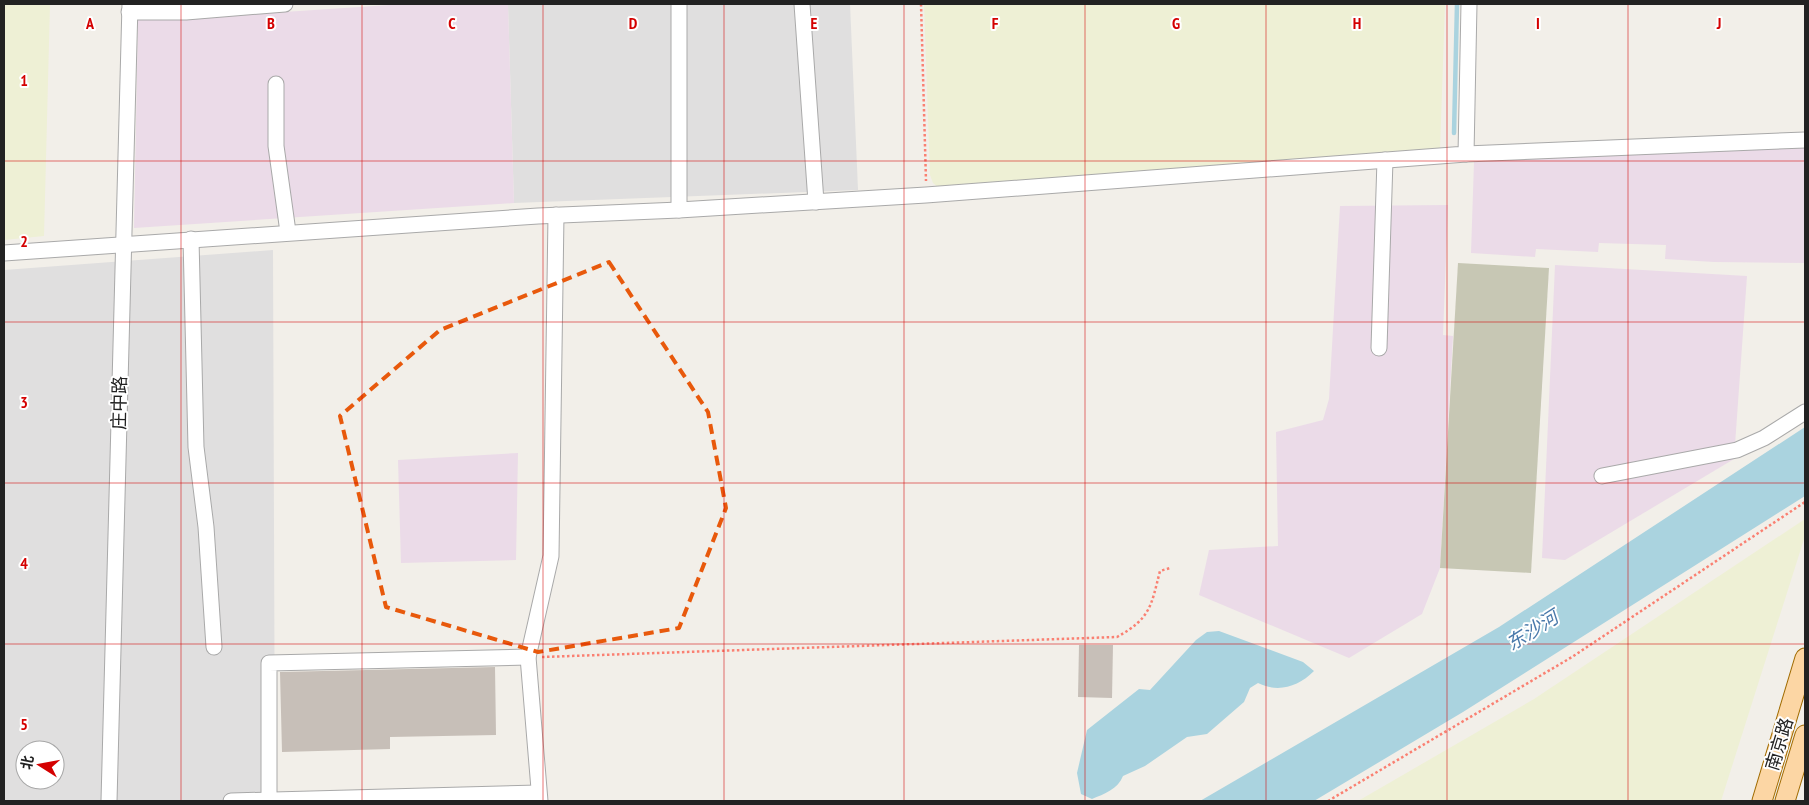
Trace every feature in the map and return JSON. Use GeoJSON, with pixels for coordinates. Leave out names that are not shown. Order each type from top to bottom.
{"type":"FeatureCollection","features":[{"type":"Feature","properties":{"kind":"main road","name":"南京路"},"geometry":{"type":"LineString","coordinates":[[1762,801],[1805,658]]}},
{"type":"Feature","properties":{"kind":"main road","name":"南京路"},"geometry":{"type":"LineString","coordinates":[[1786,801],[1801,763],[1805,735]]}},
{"type":"Feature","properties":{"kind":"street"},"geometry":{"type":"LineString","coordinates":[[129,8],[186,12],[285,4]]}},
{"type":"Feature","properties":{"kind":"street"},"geometry":{"type":"LineString","coordinates":[[679,4],[679,210]]}},
{"type":"Feature","properties":{"kind":"street"},"geometry":{"type":"LineString","coordinates":[[802,4],[816,202]]}},
{"type":"Feature","properties":{"kind":"street"},"geometry":{"type":"LineString","coordinates":[[1466,154],[1470,4]]}},
{"type":"Feature","properties":{"kind":"street","name":"庄中路"},"geometry":{"type":"LineString","coordinates":[[109,801],[129,8]]}},
{"type":"Feature","properties":{"kind":"street"},"geometry":{"type":"LineString","coordinates":[[276,84],[276,146],[288,232]]}},
{"type":"Feature","properties":{"kind":"street"},"geometry":{"type":"LineString","coordinates":[[4,253],[556,215],[679,210],[926,195],[1466,154],[1805,140]]}},
{"type":"Feature","properties":{"kind":"street"},"geometry":{"type":"LineString","coordinates":[[1378,348],[1385,160]]}},
{"type":"Feature","properties":{"kind":"street"},"geometry":{"type":"LineString","coordinates":[[232,801],[539,797],[528,658],[551,556],[556,215]]}},
{"type":"Feature","properties":{"kind":"street"},"geometry":{"type":"LineString","coordinates":[[191,239],[196,447],[206,527],[214,647]]}},
{"type":"Feature","properties":{"kind":"street"},"geometry":{"type":"LineString","coordinates":[[1602,476],[1737,450],[1764,438],[1805,412]]}},
{"type":"Feature","properties":{"kind":"street"},"geometry":{"type":"LineString","coordinates":[[268,801],[269,663],[528,658]]}},
{"type":"Feature","properties":{"kind":"path"},"geometry":{"type":"LineString","coordinates":[[921,4],[926,195]]}},
{"type":"Feature","properties":{"kind":"path"},"geometry":{"type":"LineString","coordinates":[[1328,801],[1572,657],[1805,502]]}},
{"type":"Feature","properties":{"kind":"path"},"geometry":{"type":"LineString","coordinates":[[528,658],[1117,637],[1134,627],[1150,610],[1160,571],[1170,568]]}},
{"type":"Feature","properties":{"kind":"highlighted area"},"geometry":{"type":"Polygon","coordinates":[[[609,262],[708,412],[726,508],[679,628],[538,652],[386,607],[340,416],[440,330],[609,262]]]}},
{"type":"Feature","properties":{"kind":"shaded area"},"geometry":{"type":"Polygon","coordinates":[[[4,4],[50,4],[44,236],[4,240],[4,4]]]}},
{"type":"Feature","properties":{"kind":"shaded area"},"geometry":{"type":"Polygon","coordinates":[[[404,4],[508,4],[514,203],[134,228],[138,19],[193,18],[404,4]]]}},
{"type":"Feature","properties":{"kind":"shaded area"},"geometry":{"type":"Polygon","coordinates":[[[508,4],[850,4],[858,190],[514,203],[508,4]]]}},
{"type":"Feature","properties":{"kind":"shaded area"},"geometry":{"type":"Polygon","coordinates":[[[924,4],[1445,4],[1440,150],[939,188],[933,183],[930,175],[924,4]]]}},
{"type":"Feature","properties":{"kind":"shaded area"},"geometry":{"type":"Polygon","coordinates":[[[1805,145],[1805,263],[1714,262],[1665,259],[1666,245],[1599,243],[1598,252],[1536,249],[1535,257],[1471,253],[1474,162],[1805,145]]]}},
{"type":"Feature","properties":{"kind":"shaded area"},"geometry":{"type":"Polygon","coordinates":[[[1448,205],[1443,335],[1453,336],[1440,568],[1422,614],[1349,658],[1199,595],[1209,550],[1278,546],[1276,432],[1323,420],[1329,399],[1340,206],[1448,205]]]}},
{"type":"Feature","properties":{"kind":"shaded area"},"geometry":{"type":"Polygon","coordinates":[[[273,250],[275,801],[4,801],[4,270],[273,250]]]}},
{"type":"Feature","properties":{"kind":"shaded area"},"geometry":{"type":"Polygon","coordinates":[[[1458,263],[1549,268],[1531,573],[1440,568],[1458,263]]]}},
{"type":"Feature","properties":{"kind":"shaded area"},"geometry":{"type":"Polygon","coordinates":[[[1555,265],[1747,276],[1734,459],[1565,560],[1542,558],[1555,265]]]}},
{"type":"Feature","properties":{"kind":"shaded area"},"geometry":{"type":"Polygon","coordinates":[[[518,453],[516,560],[401,563],[398,460],[518,453]]]}},
{"type":"Feature","properties":{"kind":"shaded area"},"geometry":{"type":"Polygon","coordinates":[[[1805,519],[1805,536],[1721,801],[1358,801],[1534,699],[1805,519]]]}},
{"type":"Feature","properties":{"kind":"water","name":"东沙河"},"geometry":{"type":"Polygon","coordinates":[[[1805,427],[1805,496],[1463,712],[1314,801],[1200,801],[1499,627],[1805,427]]]}},
{"type":"Feature","properties":{"kind":"water"},"geometry":{"type":"Polygon","coordinates":[[[1219,631],[1303,662],[1314,671],[1308,677],[1288,687],[1273,688],[1258,683],[1250,688],[1244,702],[1207,734],[1187,737],[1145,766],[1123,776],[1114,788],[1101,795],[1092,799],[1081,794],[1077,773],[1087,730],[1139,689],[1150,690],[1196,640],[1207,632],[1219,631]]]}},
{"type":"Feature","properties":{"kind":"building"},"geometry":{"type":"Polygon","coordinates":[[[1079,645],[1113,645],[1112,698],[1078,697],[1079,645]]]}},
{"type":"Feature","properties":{"kind":"building"},"geometry":{"type":"Polygon","coordinates":[[[495,667],[496,735],[390,737],[390,749],[282,752],[280,672],[495,667]]]}},
{"type":"Feature","properties":{"kind":"waterway"},"geometry":{"type":"LineString","coordinates":[[1454,133],[1457,4]]}}]}
